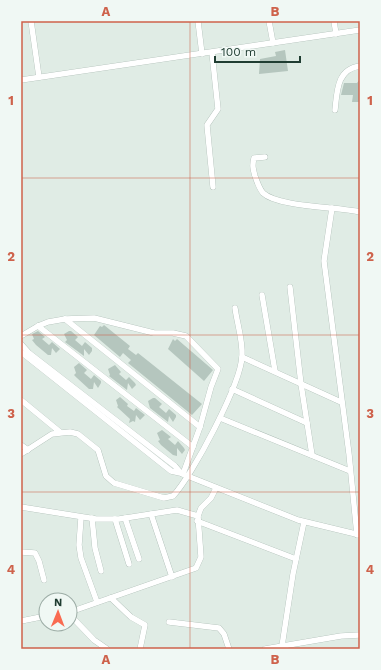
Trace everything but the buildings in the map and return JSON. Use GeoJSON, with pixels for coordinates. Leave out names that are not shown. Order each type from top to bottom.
{"type":"FeatureCollection","features":[{"type":"Feature","properties":{"kind":"street"},"geometry":{"type":"LineString","coordinates":[[31,21],[39,77]]}},
{"type":"Feature","properties":{"kind":"street"},"geometry":{"type":"LineString","coordinates":[[198,21],[202,54]]}},
{"type":"Feature","properties":{"kind":"street"},"geometry":{"type":"LineString","coordinates":[[270,21],[273,43]]}},
{"type":"Feature","properties":{"kind":"street"},"geometry":{"type":"LineString","coordinates":[[334,21],[336,34]]}},
{"type":"Feature","properties":{"kind":"street"},"geometry":{"type":"LineString","coordinates":[[21,80],[360,30]]}},
{"type":"Feature","properties":{"kind":"street"},"geometry":{"type":"LineString","coordinates":[[212,53],[218,109],[208,122],[206,132],[213,187]]}},
{"type":"Feature","properties":{"kind":"street"},"geometry":{"type":"LineString","coordinates":[[335,110],[338,88],[342,76],[349,70],[360,66]]}},
{"type":"Feature","properties":{"kind":"street"},"geometry":{"type":"LineString","coordinates":[[265,157],[254,158],[252,165],[257,183],[264,193],[283,201],[360,212]]}},
{"type":"Feature","properties":{"kind":"street"},"geometry":{"type":"LineString","coordinates":[[21,352],[171,471],[184,474],[304,522],[358,535],[324,261],[332,208]]}},
{"type":"Feature","properties":{"kind":"street"},"geometry":{"type":"LineString","coordinates":[[290,287],[301,384],[312,455]]}},
{"type":"Feature","properties":{"kind":"street"},"geometry":{"type":"LineString","coordinates":[[262,296],[275,372]]}},
{"type":"Feature","properties":{"kind":"street"},"geometry":{"type":"LineString","coordinates":[[184,474],[220,418],[237,379],[242,357],[235,308]]}},
{"type":"Feature","properties":{"kind":"street"},"geometry":{"type":"LineString","coordinates":[[21,336],[38,326],[65,319],[94,318],[154,333],[173,333],[186,336],[218,369],[184,474],[177,492],[169,498],[114,483],[106,476],[101,455],[98,450],[78,434],[60,432],[52,434],[21,454]]}},
{"type":"Feature","properties":{"kind":"street"},"geometry":{"type":"LineString","coordinates":[[65,319],[200,428]]}},
{"type":"Feature","properties":{"kind":"street"},"geometry":{"type":"LineString","coordinates":[[38,326],[193,447]]}},
{"type":"Feature","properties":{"kind":"street"},"geometry":{"type":"LineString","coordinates":[[21,344],[30,353],[184,474]]}},
{"type":"Feature","properties":{"kind":"street"},"geometry":{"type":"LineString","coordinates":[[242,357],[341,402]]}},
{"type":"Feature","properties":{"kind":"street"},"geometry":{"type":"LineString","coordinates":[[232,389],[307,422]]}},
{"type":"Feature","properties":{"kind":"street"},"geometry":{"type":"LineString","coordinates":[[21,400],[60,432]]}},
{"type":"Feature","properties":{"kind":"street"},"geometry":{"type":"LineString","coordinates":[[220,418],[350,471]]}},
{"type":"Feature","properties":{"kind":"street"},"geometry":{"type":"LineString","coordinates":[[21,445],[28,450]]}},
{"type":"Feature","properties":{"kind":"street"},"geometry":{"type":"LineString","coordinates":[[78,609],[196,568],[199,564],[201,550],[197,518],[201,508],[211,498],[216,488]]}},
{"type":"Feature","properties":{"kind":"street"},"geometry":{"type":"LineString","coordinates":[[21,507],[81,518],[115,519],[177,510],[296,559]]}},
{"type":"Feature","properties":{"kind":"street"},"geometry":{"type":"LineString","coordinates":[[151,514],[172,577]]}},
{"type":"Feature","properties":{"kind":"street"},"geometry":{"type":"LineString","coordinates":[[81,518],[80,552],[97,602]]}},
{"type":"Feature","properties":{"kind":"street"},"geometry":{"type":"LineString","coordinates":[[92,518],[95,548],[101,571]]}},
{"type":"Feature","properties":{"kind":"street"},"geometry":{"type":"LineString","coordinates":[[126,518],[139,559]]}},
{"type":"Feature","properties":{"kind":"street"},"geometry":{"type":"LineString","coordinates":[[115,519],[129,564]]}},
{"type":"Feature","properties":{"kind":"street"},"geometry":{"type":"LineString","coordinates":[[282,646],[296,559],[304,522]]}},
{"type":"Feature","properties":{"kind":"street"},"geometry":{"type":"LineString","coordinates":[[21,552],[35,553],[39,561],[44,580]]}},
{"type":"Feature","properties":{"kind":"street"},"geometry":{"type":"LineString","coordinates":[[111,598],[131,617],[144,625],[140,649]]}},
{"type":"Feature","properties":{"kind":"street"},"geometry":{"type":"LineString","coordinates":[[21,621],[38,618]]}},
{"type":"Feature","properties":{"kind":"street"},"geometry":{"type":"LineString","coordinates":[[169,622],[219,628],[224,634],[229,649]]}},
{"type":"Feature","properties":{"kind":"street"},"geometry":{"type":"LineString","coordinates":[[78,623],[94,640],[107,649]]}},
{"type":"Feature","properties":{"kind":"street"},"geometry":{"type":"LineString","coordinates":[[265,649],[342,636],[360,635]]}}]}
